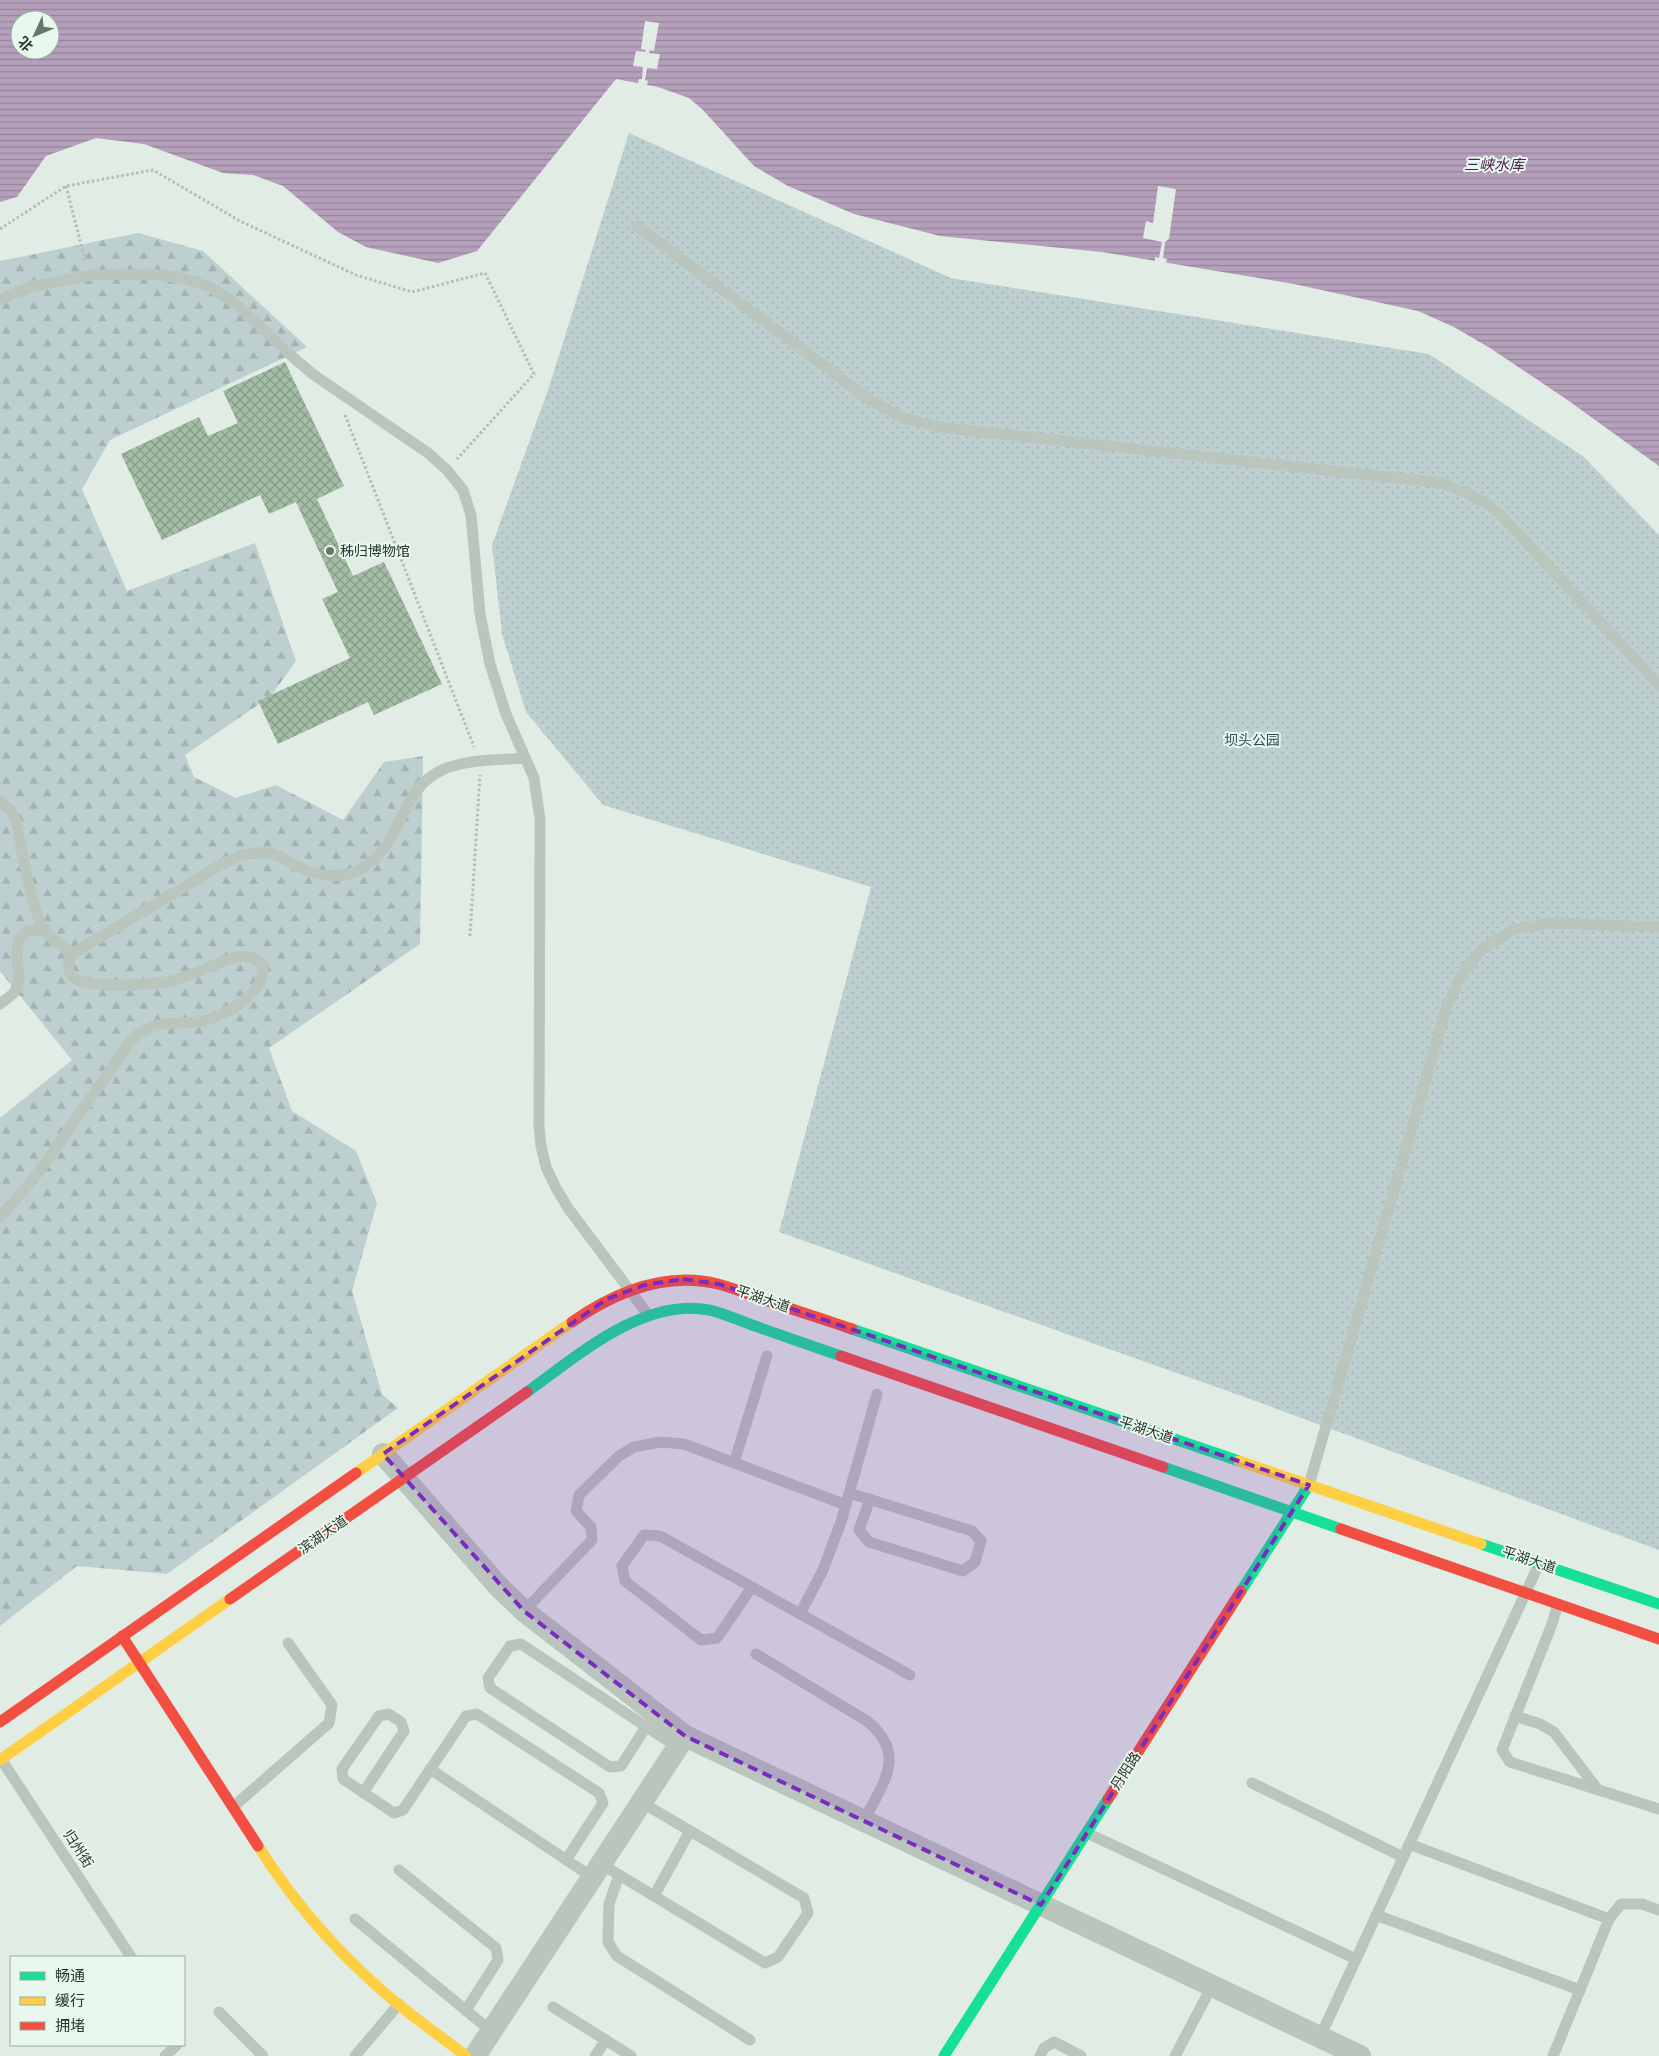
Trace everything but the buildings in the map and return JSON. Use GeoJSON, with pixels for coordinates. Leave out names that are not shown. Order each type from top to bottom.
{"type":"FeatureCollection","features":[{"type":"Feature","properties":{"kind":"main road","name":"平湖大道"},"geometry":{"type":"LineString","coordinates":[[630,1290],[644,1285],[683,1280],[718,1284],[1659,1604]]}},
{"type":"Feature","properties":{"kind":"main road"},"geometry":{"type":"LineString","coordinates":[[0,1722],[576,1319],[607,1299],[630,1290]]}},
{"type":"Feature","properties":{"kind":"main road","name":"平湖大道"},"geometry":{"type":"LineString","coordinates":[[649,1316],[679,1309],[708,1310],[1659,1639]]}},
{"type":"Feature","properties":{"kind":"main road","name":"滨湖大道"},"geometry":{"type":"LineString","coordinates":[[0,1759],[596,1343],[621,1328],[649,1316]]}},
{"type":"Feature","properties":{"kind":"main road","name":"丹阳路"},"geometry":{"type":"LineString","coordinates":[[944,2056],[1309,1485]]}},
{"type":"Feature","properties":{"kind":"main road"},"geometry":{"type":"LineString","coordinates":[[122,1636],[276,1874],[317,1926],[365,1975],[466,2056]]}},
{"type":"Feature","properties":{"kind":"street"},"geometry":{"type":"LineString","coordinates":[[383,1454],[498,1586],[524,1611],[681,1741],[864,1821],[1360,2056]]}},
{"type":"Feature","properties":{"kind":"street"},"geometry":{"type":"LineString","coordinates":[[475,2056],[604,1872],[641,1802],[681,1741]]}},
{"type":"Feature","properties":{"kind":"lane"},"geometry":{"type":"LineString","coordinates":[[637,226],[870,400],[904,418],[938,426],[1440,483],[1461,489],[1481,499],[1500,513],[1659,685]]}},
{"type":"Feature","properties":{"kind":"lane"},"geometry":{"type":"LineString","coordinates":[[0,299],[34,286],[92,275],[151,274],[182,278],[210,288],[236,304],[294,359],[314,375],[428,453],[447,470],[463,490],[471,515],[480,614],[490,664],[506,714],[534,778],[540,819],[538,1126],[541,1146],[546,1167],[568,1208],[649,1316]]}},
{"type":"Feature","properties":{"kind":"lane"},"geometry":{"type":"LineString","coordinates":[[0,1218],[38,1173],[130,1042],[149,1028],[199,1022],[223,1014],[257,988],[264,973],[263,965],[257,960],[250,956],[240,956],[174,980],[153,984],[94,984],[74,978],[69,971],[68,963],[72,954],[207,872],[238,856],[252,853],[268,853],[317,874],[336,877],[356,872],[375,860],[390,843],[413,794],[424,781],[439,771],[456,765],[526,758]]}},
{"type":"Feature","properties":{"kind":"lane"},"geometry":{"type":"LineString","coordinates":[[0,801],[11,811],[16,821],[36,910],[45,931],[56,943],[72,954]]}},
{"type":"Feature","properties":{"kind":"lane"},"geometry":{"type":"LineString","coordinates":[[1309,1485],[1447,1006],[1460,976],[1482,949],[1513,930],[1548,922],[1659,927]]}},
{"type":"Feature","properties":{"kind":"lane"},"geometry":{"type":"LineString","coordinates":[[0,1004],[18,988],[18,943],[21,936],[29,932],[45,931]]}},
{"type":"Feature","properties":{"kind":"lane"},"geometry":{"type":"LineString","coordinates":[[734,1462],[767,1356]]}},
{"type":"Feature","properties":{"kind":"lane"},"geometry":{"type":"LineString","coordinates":[[800,1614],[823,1570],[846,1505],[877,1394]]}},
{"type":"Feature","properties":{"kind":"lane"},"geometry":{"type":"LineString","coordinates":[[524,1611],[592,1540],[591,1527],[576,1511],[579,1495],[619,1456],[634,1448],[661,1442],[684,1444],[846,1505]]}},
{"type":"Feature","properties":{"kind":"lane"},"geometry":{"type":"LineString","coordinates":[[849,1493],[870,1499],[972,1531],[981,1541],[975,1562],[963,1571],[869,1542],[859,1530],[870,1499]]}},
{"type":"Feature","properties":{"kind":"lane"},"geometry":{"type":"LineString","coordinates":[[752,1587],[717,1638],[701,1640],[625,1581],[622,1566],[644,1535],[660,1536],[752,1587],[800,1614],[910,1675]]}},
{"type":"Feature","properties":{"kind":"lane"},"geometry":{"type":"LineString","coordinates":[[1320,2037],[1539,1564]]}},
{"type":"Feature","properties":{"kind":"lane"},"geometry":{"type":"LineString","coordinates":[[1558,1604],[1552,1624],[1502,1750],[1510,1762],[1659,1809]]}},
{"type":"Feature","properties":{"kind":"lane"},"geometry":{"type":"LineString","coordinates":[[233,1807],[329,1723],[332,1705],[288,1643]]}},
{"type":"Feature","properties":{"kind":"lane"},"geometry":{"type":"LineString","coordinates":[[646,1727],[621,1766],[610,1767],[490,1688],[488,1678],[510,1646],[521,1644],[646,1727],[681,1741]]}},
{"type":"Feature","properties":{"kind":"lane"},"geometry":{"type":"LineString","coordinates":[[756,1654],[867,1721],[879,1731],[886,1743],[890,1756],[888,1769],[864,1821]]}},
{"type":"Feature","properties":{"kind":"lane"},"geometry":{"type":"LineString","coordinates":[[363,1793],[404,1731],[401,1722],[389,1714],[379,1716],[342,1769],[343,1779],[363,1793],[394,1813],[403,1810],[466,1716],[477,1714],[599,1793],[603,1803],[566,1860]]}},
{"type":"Feature","properties":{"kind":"lane"},"geometry":{"type":"LineString","coordinates":[[1515,1716],[1540,1724],[1554,1732],[1598,1790]]}},
{"type":"Feature","properties":{"kind":"lane","name":"归州街"},"geometry":{"type":"LineString","coordinates":[[0,1759],[130,1956]]}},
{"type":"Feature","properties":{"kind":"lane"},"geometry":{"type":"LineString","coordinates":[[430,1769],[566,1860],[604,1872],[654,1896],[765,1962],[778,1957],[808,1913],[804,1898],[641,1802]]}},
{"type":"Feature","properties":{"kind":"lane"},"geometry":{"type":"LineString","coordinates":[[1252,1783],[1403,1857]]}},
{"type":"Feature","properties":{"kind":"lane"},"geometry":{"type":"LineString","coordinates":[[654,1896],[690,1831]]}},
{"type":"Feature","properties":{"kind":"lane"},"geometry":{"type":"LineString","coordinates":[[1086,1833],[1356,1959]]}},
{"type":"Feature","properties":{"kind":"lane"},"geometry":{"type":"LineString","coordinates":[[1409,1844],[1609,1919]]}},
{"type":"Feature","properties":{"kind":"lane"},"geometry":{"type":"LineString","coordinates":[[399,1870],[496,1948],[498,1960],[466,2010]]}},
{"type":"Feature","properties":{"kind":"lane"},"geometry":{"type":"LineString","coordinates":[[604,1872],[609,1904],[608,1942],[617,1956],[750,2040]]}},
{"type":"Feature","properties":{"kind":"lane"},"geometry":{"type":"LineString","coordinates":[[1553,2056],[1609,1919],[1621,1904],[1642,1904],[1659,1910]]}},
{"type":"Feature","properties":{"kind":"lane"},"geometry":{"type":"LineString","coordinates":[[1376,1915],[1580,1990]]}},
{"type":"Feature","properties":{"kind":"lane"},"geometry":{"type":"LineString","coordinates":[[355,1919],[492,2031]]}},
{"type":"Feature","properties":{"kind":"lane"},"geometry":{"type":"LineString","coordinates":[[1175,2056],[1212,1986]]}},
{"type":"Feature","properties":{"kind":"lane"},"geometry":{"type":"LineString","coordinates":[[355,2056],[399,2004]]}},
{"type":"Feature","properties":{"kind":"lane"},"geometry":{"type":"LineString","coordinates":[[553,2007],[631,2056]]}},
{"type":"Feature","properties":{"kind":"lane"},"geometry":{"type":"LineString","coordinates":[[219,2012],[263,2056]]}},
{"type":"Feature","properties":{"kind":"lane"},"geometry":{"type":"LineString","coordinates":[[595,2056],[606,2040]]}},
{"type":"Feature","properties":{"kind":"lane"},"geometry":{"type":"LineString","coordinates":[[1040,2056],[1044,2048],[1054,2042],[1081,2056]]}},
{"type":"Feature","properties":{"kind":"lane"},"geometry":{"type":"LineString","coordinates":[[166,2056],[176,2046]]}},
{"type":"Feature","properties":{"kind":"path"},"geometry":{"type":"LineString","coordinates":[[0,228],[66,186],[153,170],[240,221],[356,275],[412,292],[485,273],[534,374],[447,470]]}},
{"type":"Feature","properties":{"kind":"path"},"geometry":{"type":"LineString","coordinates":[[66,186],[85,260]]}},
{"type":"Feature","properties":{"kind":"path"},"geometry":{"type":"LineString","coordinates":[[342,407],[480,762],[470,936]]}},
{"type":"Feature","properties":{"kind":"highlighted area"},"geometry":{"type":"Polygon","coordinates":[[[683,1279],[719,1284],[1309,1485],[1041,1905],[685,1736],[524,1611],[383,1454],[607,1299],[644,1285],[683,1279]]]}},
{"type":"Feature","properties":{"kind":"green space","name":"坝头公园"},"geometry":{"type":"Polygon","coordinates":[[[629,133],[951,278],[1429,354],[1584,457],[1659,535],[1659,1550],[1250,1399],[779,1232],[871,887],[603,805],[526,712],[502,634],[492,545],[548,390],[629,133]]]}},
{"type":"Feature","properties":{"kind":"green space"},"geometry":{"type":"Polygon","coordinates":[[[138,233],[203,251],[307,347],[110,440],[82,489],[127,591],[255,543],[296,661],[271,696],[185,755],[194,777],[236,798],[276,785],[343,820],[384,762],[423,756],[420,944],[269,1048],[292,1111],[356,1151],[377,1203],[352,1291],[382,1394],[398,1408],[167,1574],[77,1566],[0,1626],[0,1118],[72,1060],[0,971],[0,261],[138,233]]]}},
{"type":"Feature","properties":{"kind":"water","name":"三峡水库"},"geometry":{"type":"Polygon","coordinates":[[[0,0],[1659,0],[1659,466],[1566,399],[1490,348],[1454,327],[1418,311],[1294,284],[1102,252],[940,236],[854,214],[788,186],[754,166],[703,110],[689,98],[658,87],[616,79],[477,251],[438,263],[366,247],[338,232],[283,186],[253,175],[223,173],[144,144],[96,138],[46,156],[17,197],[0,202],[0,0]]]}},
{"type":"Feature","properties":{"kind":"pier"},"geometry":{"type":"Polygon","coordinates":[[[645,21],[659,23],[654,51],[650,50],[649,53],[660,54],[657,69],[647,68],[645,80],[648,81],[647,85],[638,84],[639,79],[642,79],[643,67],[633,66],[636,51],[645,52],[646,50],[641,49],[645,21]]]}},
{"type":"Feature","properties":{"kind":"pier"},"geometry":{"type":"Polygon","coordinates":[[[1158,186],[1176,189],[1169,239],[1165,242],[1163,258],[1167,259],[1166,263],[1155,261],[1155,257],[1159,258],[1162,242],[1143,238],[1146,221],[1153,223],[1158,186]]]}},
{"type":"Feature","properties":{"kind":"traffic: fast"},"geometry":{"type":"LineString","coordinates":[[527,1392],[589,1347],[612,1333],[635,1321],[660,1312],[684,1308],[720,1313],[841,1356]]}},
{"type":"Feature","properties":{"kind":"traffic: fast"},"geometry":{"type":"LineString","coordinates":[[852,1329],[1239,1461]]}},
{"type":"Feature","properties":{"kind":"traffic: fast"},"geometry":{"type":"LineString","coordinates":[[1163,1467],[1341,1529]]}},
{"type":"Feature","properties":{"kind":"traffic: fast"},"geometry":{"type":"LineString","coordinates":[[1241,1591],[1309,1485]]}},
{"type":"Feature","properties":{"kind":"traffic: fast"},"geometry":{"type":"LineString","coordinates":[[1481,1544],[1659,1604]]}},
{"type":"Feature","properties":{"kind":"traffic: fast"},"geometry":{"type":"LineString","coordinates":[[944,2056],[1108,1799]]}},
{"type":"Feature","properties":{"kind":"traffic: slow"},"geometry":{"type":"LineString","coordinates":[[356,1473],[572,1322]]}},
{"type":"Feature","properties":{"kind":"traffic: slow"},"geometry":{"type":"LineString","coordinates":[[1239,1461],[1481,1544]]}},
{"type":"Feature","properties":{"kind":"traffic: slow"},"geometry":{"type":"LineString","coordinates":[[0,1760],[230,1599]]}},
{"type":"Feature","properties":{"kind":"traffic: slow"},"geometry":{"type":"LineString","coordinates":[[258,1846],[307,1914],[335,1945],[389,1997],[466,2056]]}},
{"type":"Feature","properties":{"kind":"traffic: jam"},"geometry":{"type":"LineString","coordinates":[[572,1322],[588,1311],[623,1293],[660,1282],[679,1280],[698,1281],[730,1287],[852,1329]]}},
{"type":"Feature","properties":{"kind":"traffic: jam"},"geometry":{"type":"LineString","coordinates":[[841,1356],[1163,1467]]}},
{"type":"Feature","properties":{"kind":"traffic: jam"},"geometry":{"type":"LineString","coordinates":[[230,1599],[527,1392]]}},
{"type":"Feature","properties":{"kind":"traffic: jam"},"geometry":{"type":"LineString","coordinates":[[0,1722],[356,1473]]}},
{"type":"Feature","properties":{"kind":"traffic: jam"},"geometry":{"type":"LineString","coordinates":[[1341,1529],[1659,1639]]}},
{"type":"Feature","properties":{"kind":"traffic: jam"},"geometry":{"type":"LineString","coordinates":[[1108,1799],[1241,1591]]}},
{"type":"Feature","properties":{"kind":"traffic: jam"},"geometry":{"type":"LineString","coordinates":[[122,1636],[258,1846]]}},
{"type":"Feature","properties":{"kind":"place","name":"秭归博物馆"},"geometry":{"type":"Point","coordinates":[330,551]}}]}
